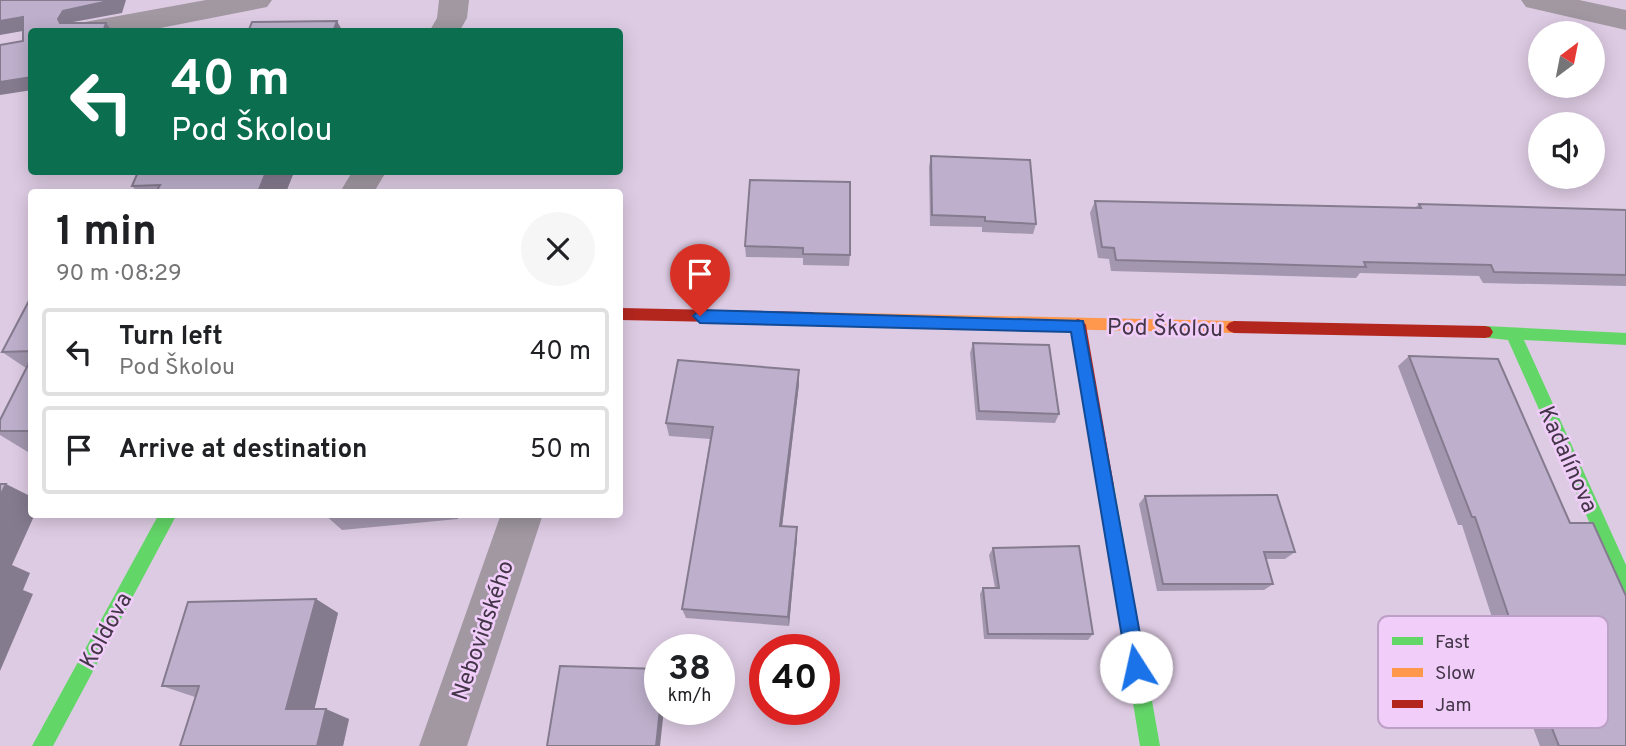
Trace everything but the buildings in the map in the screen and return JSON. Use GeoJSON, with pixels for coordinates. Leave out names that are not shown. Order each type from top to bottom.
{"type":"FeatureCollection","features":[{"type":"Feature","properties":{"kind":"street"},"geometry":{"type":"LineString","coordinates":[[106,28],[257,0]]}},
{"type":"Feature","properties":{"kind":"street"},"geometry":{"type":"LineString","coordinates":[[446,28],[452,18],[454,0]]}},
{"type":"Feature","properties":{"kind":"street"},"geometry":{"type":"LineString","coordinates":[[1536,0],[1626,20]]}},
{"type":"Feature","properties":{"kind":"street","name":"Pod Školou"},"geometry":{"type":"LineString","coordinates":[[623,314],[1513,333],[1626,339]]}},
{"type":"Feature","properties":{"kind":"street"},"geometry":{"type":"LineString","coordinates":[[1078,325],[1150,746]]}},
{"type":"Feature","properties":{"kind":"street","name":"Kadalínova"},"geometry":{"type":"LineString","coordinates":[[1513,333],[1626,585]]}},
{"type":"Feature","properties":{"kind":"street","name":"Koldova"},"geometry":{"type":"LineString","coordinates":[[42,746],[167,518]]}},
{"type":"Feature","properties":{"kind":"street","name":"Nebovidského"},"geometry":{"type":"LineString","coordinates":[[443,746],[521,518]]}},
{"type":"Feature","properties":{"kind":"traffic: fast"},"geometry":{"type":"LineString","coordinates":[[1485,332],[1626,339]]}},
{"type":"Feature","properties":{"kind":"traffic: fast"},"geometry":{"type":"LineString","coordinates":[[1513,333],[1626,585]]}},
{"type":"Feature","properties":{"kind":"traffic: fast"},"geometry":{"type":"LineString","coordinates":[[1106,486],[1150,746]]}},
{"type":"Feature","properties":{"kind":"traffic: fast"},"geometry":{"type":"LineString","coordinates":[[42,746],[167,518]]}},
{"type":"Feature","properties":{"kind":"traffic: slow"},"geometry":{"type":"LineString","coordinates":[[812,318],[1234,327]]}},
{"type":"Feature","properties":{"kind":"traffic: jam"},"geometry":{"type":"LineString","coordinates":[[623,314],[812,318]]}},
{"type":"Feature","properties":{"kind":"traffic: jam"},"geometry":{"type":"LineString","coordinates":[[1078,325],[1106,486]]}},
{"type":"Feature","properties":{"kind":"traffic: jam"},"geometry":{"type":"LineString","coordinates":[[1234,327],[1485,332]]}},
{"type":"Feature","properties":{"kind":"route"},"geometry":{"type":"LineString","coordinates":[[700,316],[1078,325],[1136,667]]}}]}
